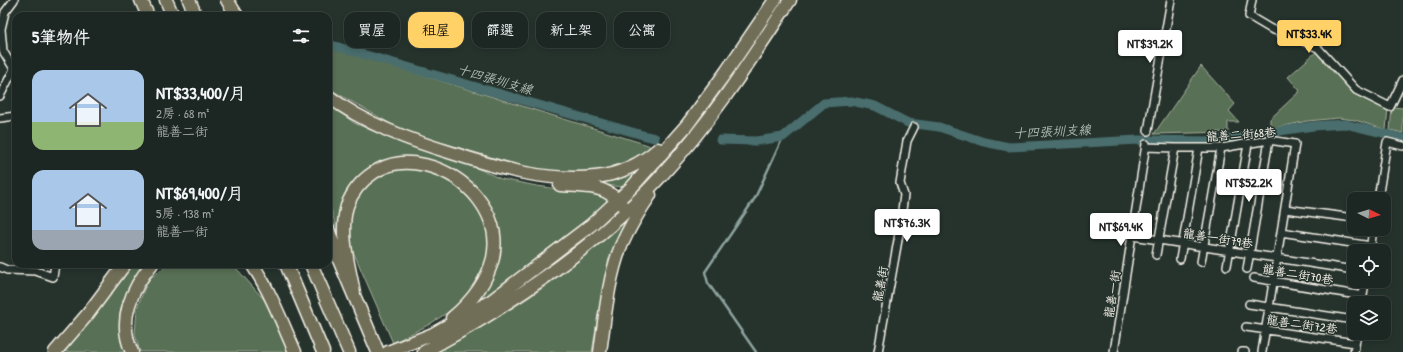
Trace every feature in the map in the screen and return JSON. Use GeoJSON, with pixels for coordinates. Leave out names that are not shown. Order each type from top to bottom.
{"type":"FeatureCollection","features":[{"type":"Feature","properties":{"kind":"highway"},"geometry":{"type":"LineString","coordinates":[[141,0],[146,12]]}},
{"type":"Feature","properties":{"kind":"highway"},"geometry":{"type":"LineString","coordinates":[[166,0],[171,12]]}},
{"type":"Feature","properties":{"kind":"highway"},"geometry":{"type":"LineString","coordinates":[[189,0],[194,12]]}},
{"type":"Feature","properties":{"kind":"highway"},"geometry":{"type":"LineString","coordinates":[[388,352],[433,334],[491,302],[591,225],[618,201],[687,125],[722,78],[775,0]]}},
{"type":"Feature","properties":{"kind":"highway"},"geometry":{"type":"LineString","coordinates":[[600,352],[608,295],[615,266],[621,246],[635,219],[662,176],[726,96],[790,0]]}},
{"type":"Feature","properties":{"kind":"highway"},"geometry":{"type":"LineString","coordinates":[[332,99],[364,119],[394,134],[467,158],[526,173],[575,178],[597,177],[616,173],[642,161],[652,155],[687,125]]}},
{"type":"Feature","properties":{"kind":"highway"},"geometry":{"type":"LineString","coordinates":[[467,158],[523,180],[604,191],[610,194],[627,210]]}},
{"type":"Feature","properties":{"kind":"highway"},"geometry":{"type":"LineString","coordinates":[[354,293],[345,243],[347,207],[352,194],[365,178],[381,168],[396,162],[414,163],[443,171],[474,192],[481,201],[489,215],[494,243],[492,260],[479,290],[471,301],[433,334]]}},
{"type":"Feature","properties":{"kind":"highway"},"geometry":{"type":"LineString","coordinates":[[424,352],[501,307],[576,255],[627,210],[662,176]]}},
{"type":"Feature","properties":{"kind":"highway"},"geometry":{"type":"LineString","coordinates":[[332,239],[378,352]]}},
{"type":"Feature","properties":{"kind":"highway"},"geometry":{"type":"LineString","coordinates":[[55,352],[87,315],[122,268]]}},
{"type":"Feature","properties":{"kind":"highway"},"geometry":{"type":"LineString","coordinates":[[132,352],[128,345],[126,327],[128,307],[135,287],[148,268]]}},
{"type":"Feature","properties":{"kind":"highway"},"geometry":{"type":"LineString","coordinates":[[247,268],[267,290]]}},
{"type":"Feature","properties":{"kind":"highway"},"geometry":{"type":"LineString","coordinates":[[254,268],[280,316],[295,352]]}},
{"type":"Feature","properties":{"kind":"highway"},"geometry":{"type":"LineString","coordinates":[[288,268],[323,352]]}},
{"type":"Feature","properties":{"kind":"highway"},"geometry":{"type":"LineString","coordinates":[[313,268],[347,347]]}},
{"type":"Feature","properties":{"kind":"street"},"geometry":{"type":"LineString","coordinates":[[12,66],[3,51],[1,30],[5,12],[14,0]]}},
{"type":"Feature","properties":{"kind":"street"},"geometry":{"type":"LineString","coordinates":[[1148,131],[1171,0]]}},
{"type":"Feature","properties":{"kind":"street"},"geometry":{"type":"LineString","coordinates":[[1252,0],[1249,16],[1271,28],[1318,48],[1356,90],[1390,107],[1403,80]]}},
{"type":"Feature","properties":{"kind":"street"},"geometry":{"type":"LineString","coordinates":[[0,96],[12,73]]}},
{"type":"Feature","properties":{"kind":"street"},"geometry":{"type":"LineString","coordinates":[[0,118],[12,116]]}},
{"type":"Feature","properties":{"kind":"street","name":"龍善街"},"geometry":{"type":"LineString","coordinates":[[878,352],[898,240],[904,195],[900,183],[907,141],[914,127]]}},
{"type":"Feature","properties":{"kind":"street"},"geometry":{"type":"LineString","coordinates":[[1247,268],[1269,140]]}},
{"type":"Feature","properties":{"kind":"street","name":"龍善二街68巷"},"geometry":{"type":"LineString","coordinates":[[1146,146],[1175,148],[1221,148],[1269,140],[1295,144],[1262,352]]}},
{"type":"Feature","properties":{"kind":"street"},"geometry":{"type":"LineString","coordinates":[[1379,192],[1387,142],[1403,146]]}},
{"type":"Feature","properties":{"kind":"street"},"geometry":{"type":"LineString","coordinates":[[1227,266],[1248,144]]}},
{"type":"Feature","properties":{"kind":"street","name":"龍善一街"},"geometry":{"type":"LineString","coordinates":[[1114,352],[1146,146]]}},
{"type":"Feature","properties":{"kind":"street"},"geometry":{"type":"LineString","coordinates":[[1156,255],[1175,148]]}},
{"type":"Feature","properties":{"kind":"street"},"geometry":{"type":"LineString","coordinates":[[1180,259],[1199,148]]}},
{"type":"Feature","properties":{"kind":"street"},"geometry":{"type":"LineString","coordinates":[[1201,262],[1221,148]]}},
{"type":"Feature","properties":{"kind":"street"},"geometry":{"type":"LineString","coordinates":[[1285,209],[1347,217]]}},
{"type":"Feature","properties":{"kind":"street"},"geometry":{"type":"LineString","coordinates":[[1281,232],[1347,245]]}},
{"type":"Feature","properties":{"kind":"street","name":"龍善一街79巷"},"geometry":{"type":"LineString","coordinates":[[1133,236],[1277,258]]}},
{"type":"Feature","properties":{"kind":"street"},"geometry":{"type":"LineString","coordinates":[[1277,258],[1347,269]]}},
{"type":"Feature","properties":{"kind":"street"},"geometry":{"type":"LineString","coordinates":[[0,266],[7,270],[36,271],[53,277],[54,268]]}},
{"type":"Feature","properties":{"kind":"street","name":"龍善二街70巷"},"geometry":{"type":"LineString","coordinates":[[1254,278],[1347,296]]}},
{"type":"Feature","properties":{"kind":"street"},"geometry":{"type":"LineString","coordinates":[[1249,304],[1347,319]]}},
{"type":"Feature","properties":{"kind":"street","name":"龍善二街72巷"},"geometry":{"type":"LineString","coordinates":[[1246,327],[1355,343]]}},
{"type":"Feature","properties":{"kind":"street"},"geometry":{"type":"LineString","coordinates":[[1354,352],[1356,340]]}},
{"type":"Feature","properties":{"kind":"green space"},"geometry":{"type":"Polygon","coordinates":[[[332,47],[648,145],[652,148],[615,169],[582,175],[539,171],[405,132],[332,90],[332,47]]]}},
{"type":"Feature","properties":{"kind":"green space"},"geometry":{"type":"Polygon","coordinates":[[[1317,49],[1355,92],[1388,108],[1386,130],[1355,120],[1339,118],[1307,121],[1270,129],[1270,119],[1300,91],[1288,77],[1316,52],[1317,49]]]}},
{"type":"Feature","properties":{"kind":"green space"},"geometry":{"type":"Polygon","coordinates":[[[1201,66],[1235,104],[1229,111],[1239,122],[1228,122],[1228,132],[1154,134],[1201,66]]]}},
{"type":"Feature","properties":{"kind":"green space"},"geometry":{"type":"Polygon","coordinates":[[[332,106],[354,123],[406,145],[459,160],[501,179],[537,186],[601,195],[610,202],[530,268],[478,302],[476,299],[495,240],[466,180],[389,160],[374,165],[357,179],[337,230],[332,213],[332,106]]]}},
{"type":"Feature","properties":{"kind":"green space"},"geometry":{"type":"Polygon","coordinates":[[[1392,107],[1403,108],[1403,133],[1390,130],[1392,107]]]}},
{"type":"Feature","properties":{"kind":"green space"},"geometry":{"type":"Polygon","coordinates":[[[425,166],[456,181],[480,207],[488,234],[488,253],[481,277],[463,302],[430,324],[393,343],[349,242],[348,218],[353,199],[375,172],[425,166]]]}},
{"type":"Feature","properties":{"kind":"green space"},"geometry":{"type":"Polygon","coordinates":[[[635,169],[640,173],[622,187],[592,183],[635,169]]]}},
{"type":"Feature","properties":{"kind":"green space"},"geometry":{"type":"Polygon","coordinates":[[[628,216],[629,218],[614,246],[599,309],[592,352],[433,352],[484,325],[516,306],[548,284],[572,266],[628,216]]]}},
{"type":"Feature","properties":{"kind":"green space"},"geometry":{"type":"Polygon","coordinates":[[[130,268],[144,268],[126,295],[122,328],[127,352],[65,352],[130,268]]]}},
{"type":"Feature","properties":{"kind":"green space"},"geometry":{"type":"Polygon","coordinates":[[[163,268],[236,268],[277,314],[291,352],[140,352],[135,334],[137,308],[148,280],[163,268]]]}},
{"type":"Feature","properties":{"kind":"waterway","name":"十四張圳支線"},"geometry":{"type":"LineString","coordinates":[[332,45],[655,138]]}},
{"type":"Feature","properties":{"kind":"waterway","name":"十四張圳支線"},"geometry":{"type":"LineString","coordinates":[[720,140],[756,141],[783,137],[824,103],[851,101],[875,106],[908,123],[939,127],[984,142],[1009,147],[1138,140],[1213,141],[1313,126],[1345,124],[1403,138]]}},
{"type":"Feature","properties":{"kind":"waterway"},"geometry":{"type":"LineString","coordinates":[[756,352],[708,283],[705,272],[755,198],[783,137]]}}]}
